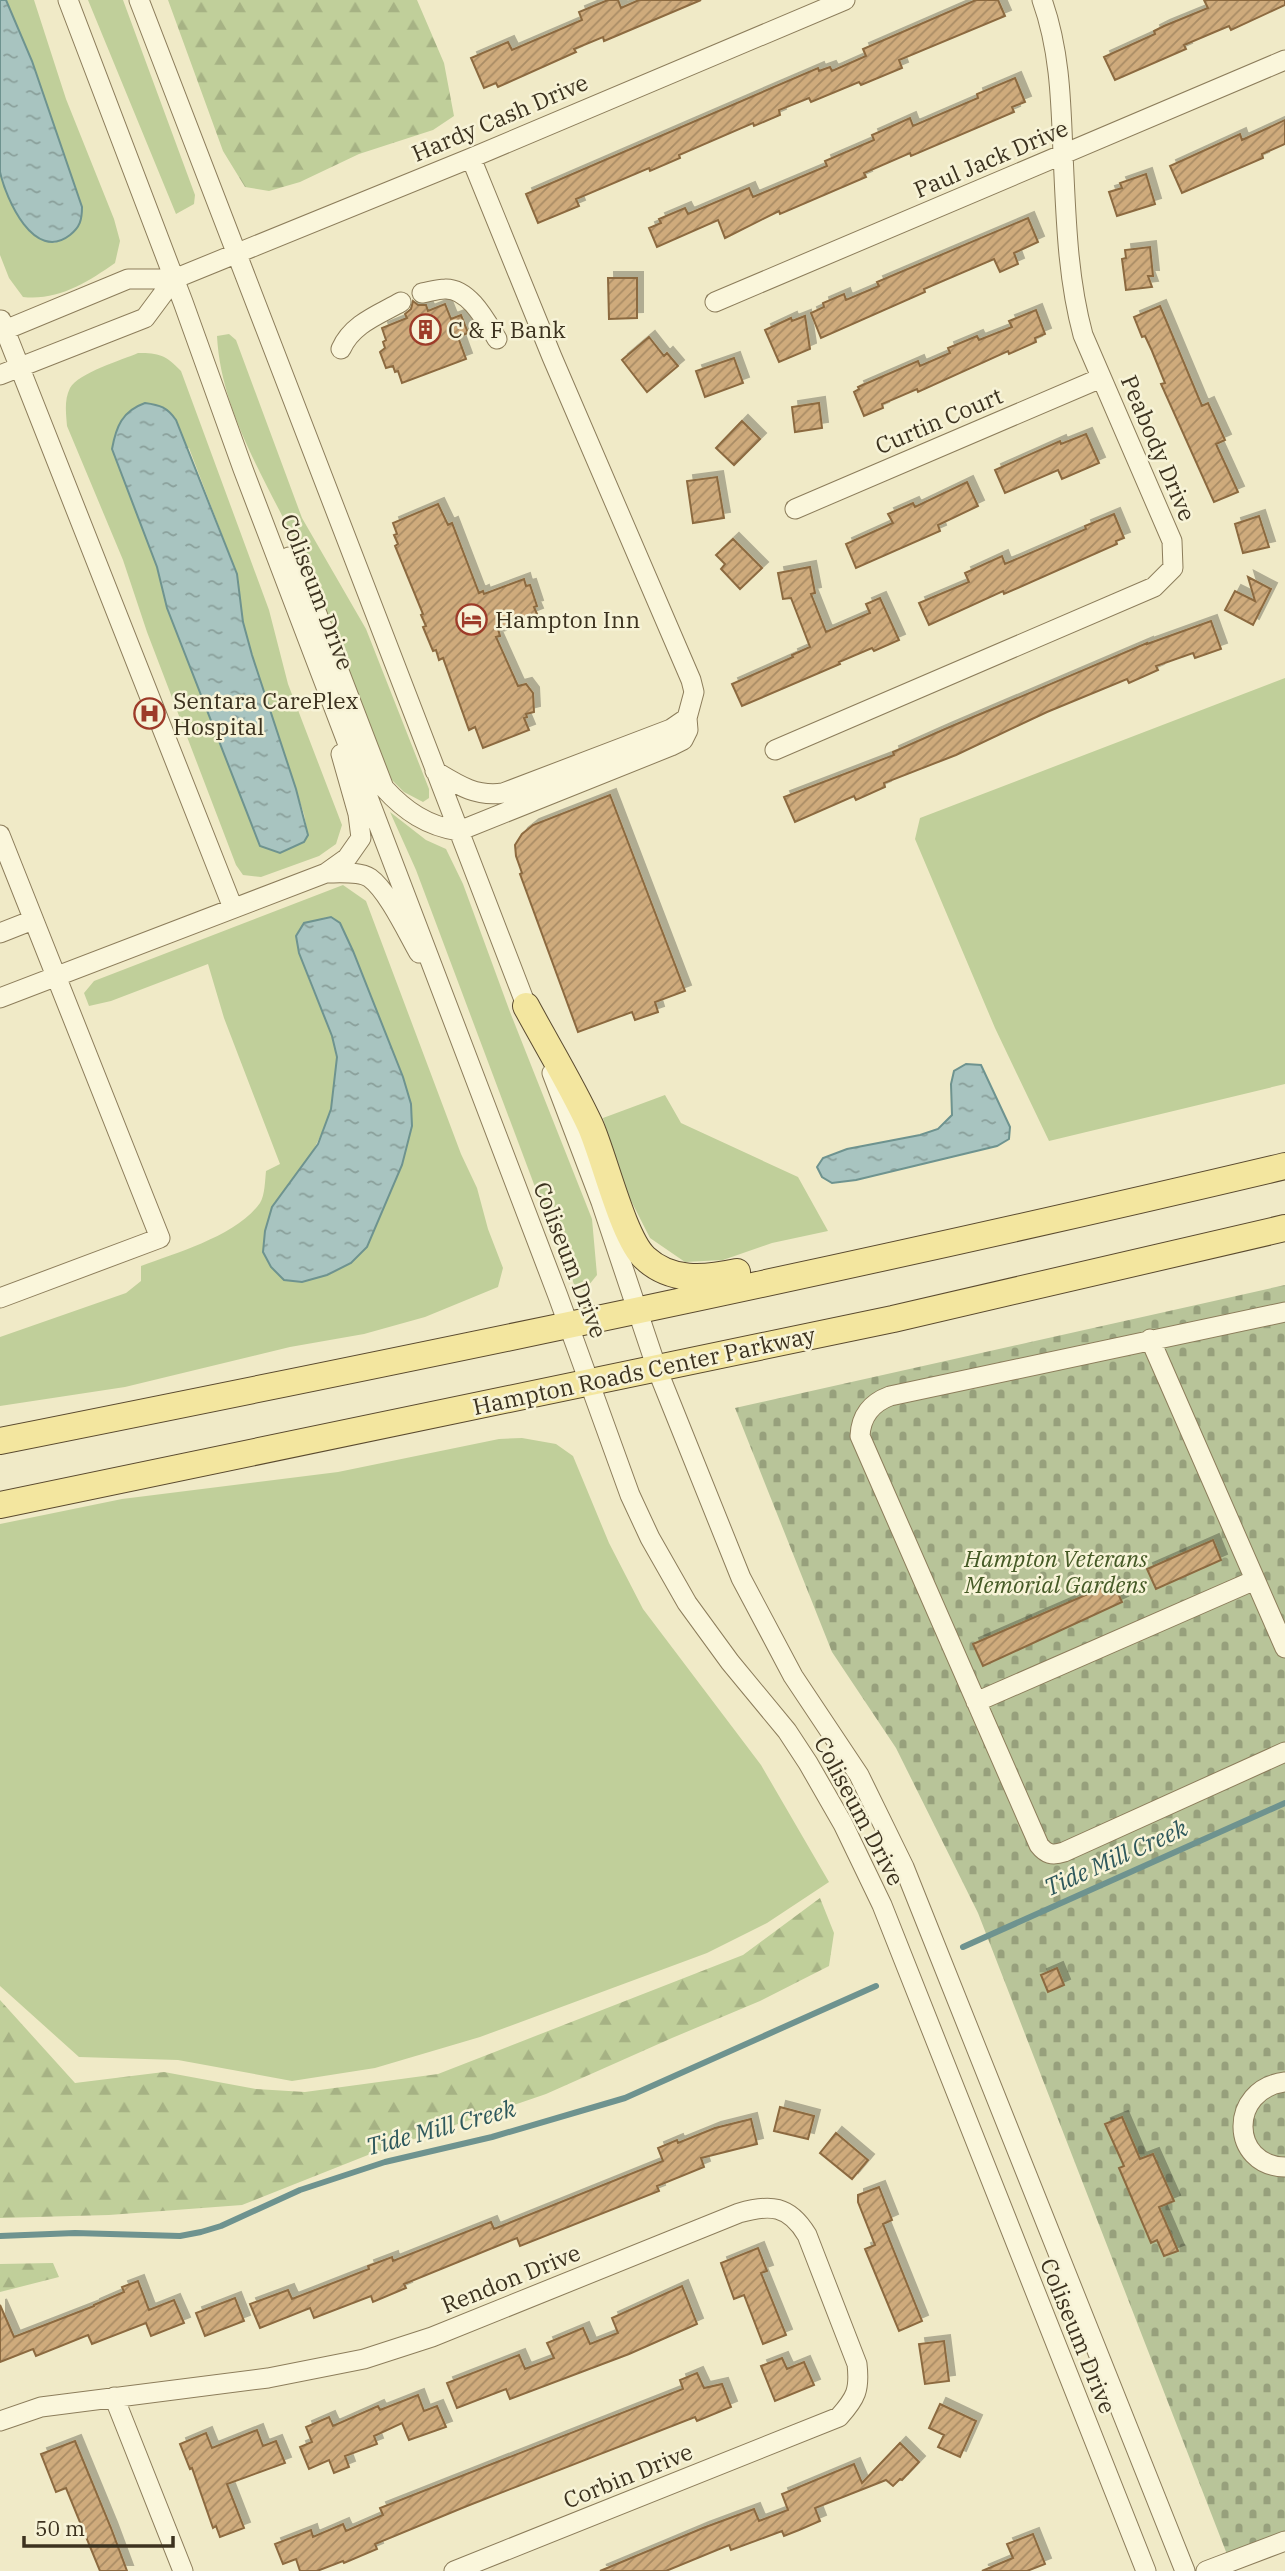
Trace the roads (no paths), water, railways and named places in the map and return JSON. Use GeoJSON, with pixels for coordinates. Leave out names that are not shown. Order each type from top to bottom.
{"type":"FeatureCollection","features":[{"type":"Feature","properties":{"kind":"main road"},"geometry":{"type":"LineString","coordinates":[[526,1006],[590,1125],[633,1241],[645,1258],[666,1272],[678,1276],[706,1278],[810,1256],[1045,1222]]}},
{"type":"Feature","properties":{"kind":"main road"},"geometry":{"type":"LineString","coordinates":[[7,1438],[636,1311],[1045,1222],[1285,1166]]}},
{"type":"Feature","properties":{"kind":"main road","name":"Hampton Roads Center Parkway"},"geometry":{"type":"LineString","coordinates":[[0,1506],[906,1316],[1285,1228]]}},
{"type":"Feature","properties":{"kind":"street","name":"Coliseum Drive"},"geometry":{"type":"LineString","coordinates":[[68,0],[243,469],[452,1012],[630,1495],[667,1570],[702,1626],[762,1699],[808,1763],[844,1824],[876,1893],[1146,2571]]}},
{"type":"Feature","properties":{"kind":"street","name":"Coliseum Drive"},"geometry":{"type":"LineString","coordinates":[[139,0],[601,1202],[657,1369],[722,1535],[758,1612],[793,1676],[859,1775],[904,1867],[1185,2571]]}},
{"type":"Feature","properties":{"kind":"street","name":"Hardy Cash Drive"},"geometry":{"type":"LineString","coordinates":[[174,279],[471,158],[845,0]]}},
{"type":"Feature","properties":{"kind":"street","name":"Peabody Drive"},"geometry":{"type":"LineString","coordinates":[[775,750],[1154,587],[1173,568],[1172,541],[1083,335],[1074,301],[1057,55],[1042,0]]}},
{"type":"Feature","properties":{"kind":"street","name":"Paul Jack Drive"},"geometry":{"type":"LineString","coordinates":[[715,302],[1285,60]]}},
{"type":"Feature","properties":{"kind":"street"},"geometry":{"type":"LineString","coordinates":[[243,469],[314,606],[384,788],[398,804],[416,817],[438,828],[459,831],[682,740],[688,730],[687,718],[694,692],[691,680],[552,357],[471,158]]}},
{"type":"Feature","properties":{"kind":"street"},"geometry":{"type":"LineString","coordinates":[[174,279],[128,279],[2,326],[233,908]]}},
{"type":"Feature","properties":{"kind":"street"},"geometry":{"type":"LineString","coordinates":[[0,375],[145,318],[174,279]]}},
{"type":"Feature","properties":{"kind":"street"},"geometry":{"type":"LineString","coordinates":[[422,293],[447,288],[464,296],[478,310],[497,339]]}},
{"type":"Feature","properties":{"kind":"street"},"geometry":{"type":"LineString","coordinates":[[341,349],[346,337],[362,324],[401,302]]}},
{"type":"Feature","properties":{"kind":"street","name":"Curtin Court"},"geometry":{"type":"LineString","coordinates":[[795,509],[1101,378]]}},
{"type":"Feature","properties":{"kind":"street"},"geometry":{"type":"LineString","coordinates":[[0,998],[327,873],[347,858],[361,838],[358,814],[310,642]]}},
{"type":"Feature","properties":{"kind":"street"},"geometry":{"type":"LineString","coordinates":[[435,771],[466,789],[490,795],[503,793],[671,729],[687,718]]}},
{"type":"Feature","properties":{"kind":"street"},"geometry":{"type":"LineString","coordinates":[[0,835],[160,1238],[0,1298]]}},
{"type":"Feature","properties":{"kind":"street"},"geometry":{"type":"LineString","coordinates":[[327,873],[370,878],[391,904],[452,1012]]}},
{"type":"Feature","properties":{"kind":"street"},"geometry":{"type":"LineString","coordinates":[[0,933],[33,920]]}},
{"type":"Feature","properties":{"kind":"street"},"geometry":{"type":"LineString","coordinates":[[1285,1312],[890,1396],[871,1406],[861,1423],[860,1436],[1038,1845],[1050,1854],[1063,1852],[1285,1752]]}},
{"type":"Feature","properties":{"kind":"street"},"geometry":{"type":"LineString","coordinates":[[1150,1339],[1285,1648]]}},
{"type":"Feature","properties":{"kind":"street"},"geometry":{"type":"LineString","coordinates":[[976,1702],[1255,1580]]}},
{"type":"Feature","properties":{"kind":"street"},"geometry":{"type":"LineString","coordinates":[[1285,2082],[1273,2083],[1259,2090],[1249,2101],[1243,2114],[1242,2129],[1247,2144],[1255,2155],[1265,2162],[1285,2167]]}},
{"type":"Feature","properties":{"kind":"street","name":"Rendon Drive"},"geometry":{"type":"LineString","coordinates":[[0,2421],[41,2407],[268,2378],[364,2359],[432,2337],[762,2206],[782,2211],[798,2220],[807,2235],[857,2364],[859,2382],[853,2401],[839,2417],[819,2426]]}},
{"type":"Feature","properties":{"kind":"street"},"geometry":{"type":"LineString","coordinates":[[114,2397],[183,2571]]}},
{"type":"Feature","properties":{"kind":"street","name":"Corbin Drive"},"geometry":{"type":"LineString","coordinates":[[454,2571],[819,2426]]}},
{"type":"Feature","properties":{"kind":"street"},"geometry":{"type":"LineString","coordinates":[[1206,2571],[1285,2541]]}},
{"type":"Feature","properties":{"kind":"water"},"geometry":{"type":"Polygon","coordinates":[[[0,0],[6,0],[32,61],[82,207],[81,219],[76,229],[57,241],[45,241],[24,224],[8,197],[0,172],[0,0]]]}},
{"type":"Feature","properties":{"kind":"water"},"geometry":{"type":"Polygon","coordinates":[[[145,403],[163,407],[176,420],[237,574],[243,622],[308,835],[304,842],[280,853],[260,846],[167,608],[157,567],[112,449],[121,421],[131,410],[145,403]]]}},
{"type":"Feature","properties":{"kind":"water"},"geometry":{"type":"Polygon","coordinates":[[[331,917],[340,923],[353,951],[403,1077],[411,1104],[412,1126],[402,1165],[367,1247],[351,1263],[327,1275],[302,1282],[284,1280],[271,1267],[263,1252],[265,1231],[272,1207],[318,1144],[331,1109],[337,1057],[332,1036],[299,953],[296,936],[304,923],[331,917]]]}},
{"type":"Feature","properties":{"kind":"water"},"geometry":{"type":"Polygon","coordinates":[[[966,1064],[981,1065],[1010,1127],[1009,1139],[997,1146],[856,1180],[832,1183],[822,1177],[817,1167],[823,1158],[847,1149],[938,1129],[952,1115],[951,1084],[954,1071],[966,1064]]]}},
{"type":"Feature","properties":{"kind":"waterway","name":"Tide Mill Creek"},"geometry":{"type":"LineString","coordinates":[[963,1947],[1285,1803]]}},
{"type":"Feature","properties":{"kind":"waterway","name":"Tide Mill Creek"},"geometry":{"type":"LineString","coordinates":[[0,2236],[75,2233],[180,2236],[201,2232],[221,2226],[300,2190],[385,2162],[492,2137],[625,2098],[876,1986]]}},
{"type":"Feature","properties":{"kind":"place","name":"C & F Bank"},"geometry":{"type":"Point","coordinates":[425,330]}},
{"type":"Feature","properties":{"kind":"place","name":"Hampton Inn"},"geometry":{"type":"Point","coordinates":[472,620]}},
{"type":"Feature","properties":{"kind":"place","name":"Sentara CarePlex Hospital"},"geometry":{"type":"Point","coordinates":[150,714]}},
{"type":"Feature","properties":{"kind":"park label","name":"Hampton Veterans Memorial Gardens"},"geometry":{"type":"Point","coordinates":[1056,1572]}}]}
